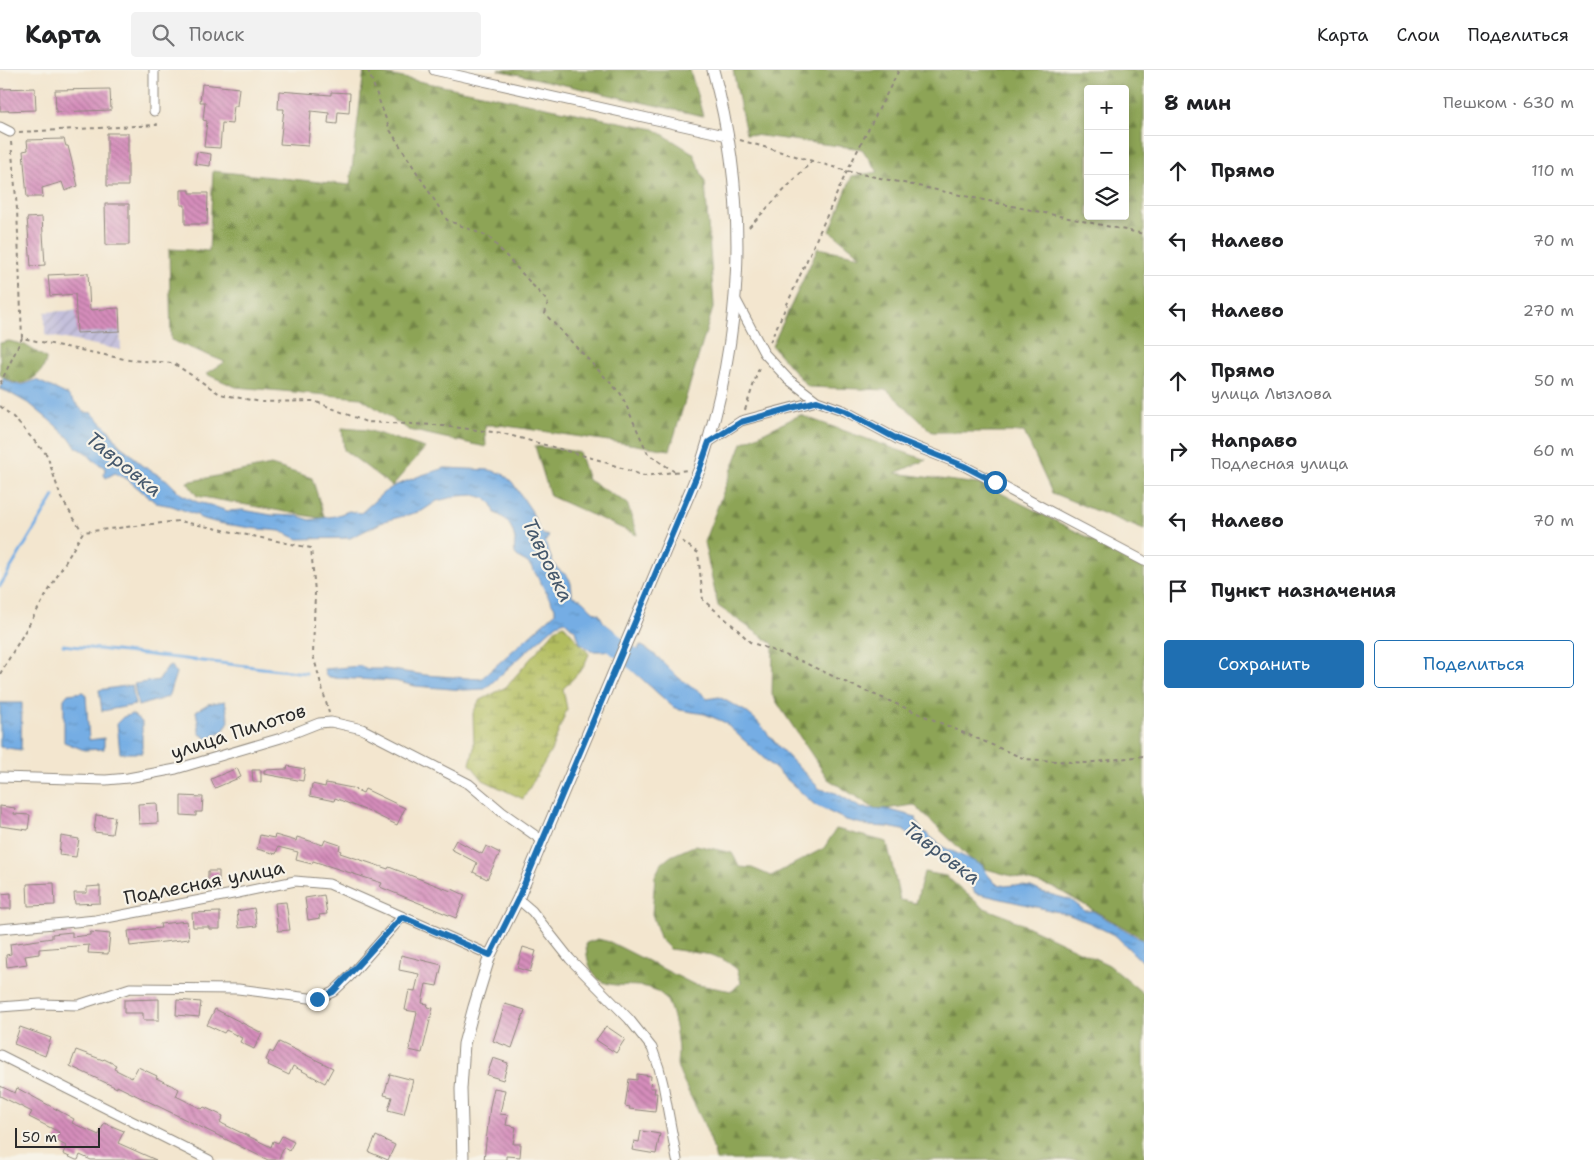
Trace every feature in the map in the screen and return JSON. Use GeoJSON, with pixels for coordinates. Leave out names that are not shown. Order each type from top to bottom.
{"type":"FeatureCollection","features":[{"type":"Feature","properties":{"kind":"street"},"geometry":{"type":"LineString","coordinates":[[154,70],[154,111]]}},
{"type":"Feature","properties":{"kind":"street"},"geometry":{"type":"LineString","coordinates":[[434,70],[728,136]]}},
{"type":"Feature","properties":{"kind":"street"},"geometry":{"type":"LineString","coordinates":[[463,1160],[461,1089],[464,1044],[490,955],[518,899],[700,468],[709,442],[726,370],[736,300],[739,238],[735,177],[713,70]]}},
{"type":"Feature","properties":{"kind":"street"},"geometry":{"type":"LineString","coordinates":[[0,127],[10,132]]}},
{"type":"Feature","properties":{"kind":"street"},"geometry":{"type":"LineString","coordinates":[[736,300],[764,353],[788,379],[817,401],[845,411],[899,440],[964,466],[1144,561]]}},
{"type":"Feature","properties":{"kind":"street"},"geometry":{"type":"LineString","coordinates":[[709,442],[741,422],[817,401]]}},
{"type":"Feature","properties":{"kind":"street","name":"улица Пилотов"},"geometry":{"type":"LineString","coordinates":[[0,777],[106,780],[128,778],[176,770],[281,738],[319,722],[332,722],[362,729],[469,784],[542,842]]}},
{"type":"Feature","properties":{"kind":"street","name":"Подлесная улица"},"geometry":{"type":"LineString","coordinates":[[0,928],[96,920],[295,881],[329,884],[490,955]]}},
{"type":"Feature","properties":{"kind":"street"},"geometry":{"type":"LineString","coordinates":[[518,899],[532,911],[570,959],[629,1019],[652,1048],[661,1076],[677,1160]]}},
{"type":"Feature","properties":{"kind":"street"},"geometry":{"type":"LineString","coordinates":[[0,1007],[40,1004],[78,1005],[130,988],[238,989],[317,999],[333,992],[402,917]]}},
{"type":"Feature","properties":{"kind":"street"},"geometry":{"type":"LineString","coordinates":[[0,1055],[209,1160]]}},
{"type":"Feature","properties":{"kind":"path"},"geometry":{"type":"LineString","coordinates":[[368,70],[390,130],[447,220],[489,237],[548,302],[545,314],[621,394],[648,454],[675,472]]}},
{"type":"Feature","properties":{"kind":"path"},"geometry":{"type":"LineString","coordinates":[[741,422],[764,353],[847,171],[899,70]]}},
{"type":"Feature","properties":{"kind":"path"},"geometry":{"type":"LineString","coordinates":[[0,384],[22,338],[16,209],[10,132],[157,126],[154,111]]}},
{"type":"Feature","properties":{"kind":"path"},"geometry":{"type":"LineString","coordinates":[[728,136],[847,171],[1144,234]]}},
{"type":"Feature","properties":{"kind":"path"},"geometry":{"type":"LineString","coordinates":[[739,238],[813,160]]}},
{"type":"Feature","properties":{"kind":"path"},"geometry":{"type":"LineString","coordinates":[[22,338],[129,360],[173,363],[220,394],[261,402],[314,401],[366,422],[435,426],[502,433],[599,460],[644,476],[700,468]]}},
{"type":"Feature","properties":{"kind":"path"},"geometry":{"type":"LineString","coordinates":[[0,406],[47,455],[61,498],[83,532]]}},
{"type":"Feature","properties":{"kind":"path"},"geometry":{"type":"LineString","coordinates":[[83,532],[179,521],[311,548],[315,592],[313,655],[332,722]]}},
{"type":"Feature","properties":{"kind":"path"},"geometry":{"type":"LineString","coordinates":[[0,674],[83,532]]}},
{"type":"Feature","properties":{"kind":"path"},"geometry":{"type":"LineString","coordinates":[[672,534],[698,553],[702,600],[750,642],[801,660],[845,682],[1025,759],[1086,763],[1144,756]]}},
{"type":"Feature","properties":{"kind":"shaded area"},"geometry":{"type":"Polygon","coordinates":[[[119,308],[121,350],[45,335],[45,312],[119,308]]]}},
{"type":"Feature","properties":{"kind":"green space"},"geometry":{"type":"Polygon","coordinates":[[[364,70],[654,129],[693,153],[705,182],[714,305],[670,450],[500,425],[485,425],[486,447],[409,430],[361,398],[236,387],[206,374],[225,362],[171,340],[169,249],[209,251],[213,171],[350,185],[364,70]]]}},
{"type":"Feature","properties":{"kind":"green space"},"geometry":{"type":"Polygon","coordinates":[[[498,70],[690,70],[703,116],[498,70]]]}},
{"type":"Feature","properties":{"kind":"green space"},"geometry":{"type":"Polygon","coordinates":[[[733,70],[1144,70],[1144,530],[1052,493],[1024,432],[932,432],[887,390],[808,387],[772,346],[818,248],[861,256],[830,231],[852,176],[878,172],[862,149],[746,134],[733,70]]]}},
{"type":"Feature","properties":{"kind":"green space"},"geometry":{"type":"Polygon","coordinates":[[[9,341],[25,345],[46,358],[41,371],[33,379],[19,383],[0,375],[0,343],[9,341]]]}},
{"type":"Feature","properties":{"kind":"green space"},"geometry":{"type":"Polygon","coordinates":[[[800,415],[926,460],[895,473],[985,485],[1144,566],[1144,939],[1055,888],[979,867],[914,805],[877,810],[828,779],[772,695],[773,644],[718,606],[704,542],[742,443],[800,415]]]}},
{"type":"Feature","properties":{"kind":"green space"},"geometry":{"type":"Polygon","coordinates":[[[342,428],[367,430],[425,448],[392,486],[344,450],[342,428]]]}},
{"type":"Feature","properties":{"kind":"green space"},"geometry":{"type":"Polygon","coordinates":[[[535,446],[579,452],[588,480],[627,503],[637,535],[550,496],[535,446]]]}},
{"type":"Feature","properties":{"kind":"green space"},"geometry":{"type":"Polygon","coordinates":[[[271,465],[312,478],[325,519],[197,496],[187,482],[271,465]]]}},
{"type":"Feature","properties":{"kind":"green space"},"geometry":{"type":"Polygon","coordinates":[[[564,625],[589,654],[583,668],[563,689],[567,709],[551,751],[523,799],[483,780],[470,764],[474,748],[473,713],[479,701],[506,687],[557,628],[564,625]]]}},
{"type":"Feature","properties":{"kind":"green space"},"geometry":{"type":"Polygon","coordinates":[[[836,829],[887,842],[900,900],[916,903],[924,872],[946,876],[982,907],[1109,965],[1144,994],[1144,1160],[716,1160],[708,1133],[677,1066],[678,1048],[676,1033],[668,1002],[655,990],[642,986],[605,983],[596,976],[589,964],[586,943],[598,939],[610,942],[693,984],[732,991],[741,982],[737,969],[726,961],[712,955],[670,949],[661,940],[652,914],[655,876],[661,864],[671,856],[696,845],[732,853],[740,867],[752,868],[771,876],[824,848],[836,829]]]}},
{"type":"Feature","properties":{"kind":"water"},"geometry":{"type":"Polygon","coordinates":[[[3,378],[19,385],[36,380],[68,395],[84,412],[92,413],[107,428],[120,446],[141,465],[167,480],[181,494],[197,502],[227,511],[243,510],[271,515],[298,516],[310,520],[335,516],[349,511],[361,513],[383,493],[394,486],[445,468],[490,470],[503,474],[512,482],[531,510],[540,531],[544,535],[549,536],[545,542],[556,567],[570,581],[572,596],[581,599],[599,614],[604,623],[616,632],[608,651],[591,651],[580,643],[576,631],[565,621],[557,624],[485,689],[464,690],[415,686],[395,681],[326,676],[324,669],[361,666],[368,669],[481,679],[555,613],[555,608],[533,569],[515,553],[515,540],[511,527],[506,520],[495,513],[492,504],[486,499],[475,495],[458,496],[437,501],[422,511],[385,521],[350,538],[298,539],[280,531],[218,523],[200,518],[197,515],[172,506],[156,503],[127,479],[115,473],[106,478],[104,475],[105,468],[75,446],[54,424],[31,405],[0,389],[3,378]]]}},
{"type":"Feature","properties":{"kind":"water"},"geometry":{"type":"Polygon","coordinates":[[[640,645],[707,699],[719,697],[745,711],[756,720],[820,789],[836,793],[861,808],[886,809],[916,817],[921,829],[943,847],[982,865],[995,883],[1005,886],[1031,887],[1071,900],[1085,911],[1093,911],[1144,941],[1144,962],[1116,936],[1090,923],[1067,914],[975,893],[968,879],[903,830],[870,826],[846,820],[815,805],[724,722],[705,714],[673,707],[631,669],[640,645]]]}},
{"type":"Feature","properties":{"kind":"water"},"geometry":{"type":"Polygon","coordinates":[[[172,666],[176,673],[168,697],[138,706],[134,684],[159,680],[168,667],[172,666]]]}},
{"type":"Feature","properties":{"kind":"water"},"geometry":{"type":"Polygon","coordinates":[[[132,685],[135,705],[102,711],[99,690],[132,685]]]}},
{"type":"Feature","properties":{"kind":"water"},"geometry":{"type":"Polygon","coordinates":[[[84,692],[86,696],[89,740],[104,738],[104,749],[84,750],[64,742],[64,699],[68,694],[84,692]]]}},
{"type":"Feature","properties":{"kind":"water"},"geometry":{"type":"Polygon","coordinates":[[[225,701],[229,721],[224,730],[208,739],[200,734],[196,711],[208,704],[225,701]]]}},
{"type":"Feature","properties":{"kind":"water"},"geometry":{"type":"Polygon","coordinates":[[[0,703],[22,703],[21,750],[0,747],[0,703]]]}},
{"type":"Feature","properties":{"kind":"water"},"geometry":{"type":"Polygon","coordinates":[[[132,714],[142,722],[142,753],[120,753],[117,723],[123,717],[132,714]]]}},
{"type":"Feature","properties":{"kind":"building"},"geometry":{"type":"Polygon","coordinates":[[[202,84],[239,88],[232,124],[222,123],[220,148],[204,147],[207,121],[203,120],[205,102],[200,102],[202,84]]]}},
{"type":"Feature","properties":{"kind":"building"},"geometry":{"type":"Polygon","coordinates":[[[35,88],[36,110],[0,111],[0,89],[35,88]]]}},
{"type":"Feature","properties":{"kind":"building"},"geometry":{"type":"Polygon","coordinates":[[[110,89],[111,110],[56,112],[55,90],[110,89]]]}},
{"type":"Feature","properties":{"kind":"building"},"geometry":{"type":"Polygon","coordinates":[[[279,91],[331,95],[331,92],[350,93],[349,113],[338,112],[337,124],[328,123],[329,113],[311,111],[308,146],[280,144],[284,109],[278,109],[279,91]]]}},
{"type":"Feature","properties":{"kind":"building"},"geometry":{"type":"Polygon","coordinates":[[[107,133],[128,133],[128,186],[107,186],[107,133]]]}},
{"type":"Feature","properties":{"kind":"building"},"geometry":{"type":"Polygon","coordinates":[[[64,139],[66,146],[68,146],[78,186],[65,191],[62,182],[42,188],[43,197],[27,197],[23,151],[28,150],[27,140],[64,139]]]}},
{"type":"Feature","properties":{"kind":"building"},"geometry":{"type":"Polygon","coordinates":[[[197,152],[211,154],[210,166],[195,164],[197,152]]]}},
{"type":"Feature","properties":{"kind":"building"},"geometry":{"type":"Polygon","coordinates":[[[181,190],[190,190],[190,193],[208,193],[207,224],[185,224],[185,205],[181,205],[181,190]]]}},
{"type":"Feature","properties":{"kind":"building"},"geometry":{"type":"Polygon","coordinates":[[[105,204],[129,204],[129,245],[106,245],[105,204]]]}},
{"type":"Feature","properties":{"kind":"building"},"geometry":{"type":"Polygon","coordinates":[[[42,217],[45,265],[31,266],[27,218],[42,217]]]}},
{"type":"Feature","properties":{"kind":"building"},"geometry":{"type":"Polygon","coordinates":[[[88,273],[90,310],[119,308],[120,331],[77,333],[75,294],[50,296],[48,275],[88,273]]]}},
{"type":"Feature","properties":{"kind":"building"},"geometry":{"type":"Polygon","coordinates":[[[288,766],[305,769],[303,781],[264,774],[264,770],[287,769],[288,766]]]}},
{"type":"Feature","properties":{"kind":"building"},"geometry":{"type":"Polygon","coordinates":[[[237,768],[241,777],[215,788],[211,779],[237,768]]]}},
{"type":"Feature","properties":{"kind":"building"},"geometry":{"type":"Polygon","coordinates":[[[252,770],[261,770],[261,782],[253,782],[252,770]]]}},
{"type":"Feature","properties":{"kind":"building"},"geometry":{"type":"Polygon","coordinates":[[[326,783],[352,788],[363,793],[365,789],[405,808],[397,825],[335,798],[334,801],[310,796],[312,784],[325,787],[326,783]]]}},
{"type":"Feature","properties":{"kind":"building"},"geometry":{"type":"Polygon","coordinates":[[[181,796],[203,797],[202,812],[196,812],[196,816],[181,815],[181,796]]]}},
{"type":"Feature","properties":{"kind":"building"},"geometry":{"type":"Polygon","coordinates":[[[157,803],[158,823],[139,824],[138,804],[157,803]]]}},
{"type":"Feature","properties":{"kind":"building"},"geometry":{"type":"Polygon","coordinates":[[[0,806],[15,808],[14,814],[30,815],[28,830],[0,826],[0,806]]]}},
{"type":"Feature","properties":{"kind":"building"},"geometry":{"type":"Polygon","coordinates":[[[96,815],[115,817],[112,834],[94,832],[96,815]]]}},
{"type":"Feature","properties":{"kind":"building"},"geometry":{"type":"Polygon","coordinates":[[[260,835],[274,838],[275,835],[296,841],[297,837],[323,845],[325,840],[340,845],[340,853],[388,869],[389,867],[465,895],[456,918],[380,887],[382,883],[313,861],[312,864],[296,860],[298,852],[278,847],[276,854],[257,849],[260,835]]]}},
{"type":"Feature","properties":{"kind":"building"},"geometry":{"type":"Polygon","coordinates":[[[61,836],[79,839],[76,857],[59,855],[61,836]]]}},
{"type":"Feature","properties":{"kind":"building"},"geometry":{"type":"Polygon","coordinates":[[[456,840],[482,854],[486,846],[500,853],[487,879],[473,872],[477,863],[451,849],[456,840]]]}},
{"type":"Feature","properties":{"kind":"building"},"geometry":{"type":"Polygon","coordinates":[[[208,871],[219,871],[219,883],[208,883],[208,871]]]}},
{"type":"Feature","properties":{"kind":"building"},"geometry":{"type":"Polygon","coordinates":[[[54,883],[55,905],[28,906],[27,884],[54,883]]]}},
{"type":"Feature","properties":{"kind":"building"},"geometry":{"type":"Polygon","coordinates":[[[100,886],[100,903],[75,904],[74,893],[87,893],[87,887],[100,886]]]}},
{"type":"Feature","properties":{"kind":"building"},"geometry":{"type":"Polygon","coordinates":[[[11,893],[11,909],[0,909],[0,894],[11,893]]]}},
{"type":"Feature","properties":{"kind":"building"},"geometry":{"type":"Polygon","coordinates":[[[324,895],[327,914],[319,915],[320,918],[308,920],[305,898],[324,895]]]}},
{"type":"Feature","properties":{"kind":"building"},"geometry":{"type":"Polygon","coordinates":[[[286,902],[290,930],[278,931],[275,903],[286,902]]]}},
{"type":"Feature","properties":{"kind":"building"},"geometry":{"type":"Polygon","coordinates":[[[254,908],[257,926],[239,928],[237,911],[254,908]]]}},
{"type":"Feature","properties":{"kind":"building"},"geometry":{"type":"Polygon","coordinates":[[[220,912],[220,929],[193,927],[192,913],[220,912]]]}},
{"type":"Feature","properties":{"kind":"building"},"geometry":{"type":"Polygon","coordinates":[[[187,921],[189,939],[130,946],[128,931],[161,928],[160,924],[187,921]]]}},
{"type":"Feature","properties":{"kind":"building"},"geometry":{"type":"Polygon","coordinates":[[[72,932],[72,937],[90,935],[90,932],[110,934],[108,954],[88,953],[89,945],[39,949],[39,954],[25,956],[27,964],[7,967],[6,955],[11,954],[10,944],[52,938],[52,934],[72,932]]]}},
{"type":"Feature","properties":{"kind":"building"},"geometry":{"type":"Polygon","coordinates":[[[523,947],[536,951],[530,972],[517,968],[523,947]]]}},
{"type":"Feature","properties":{"kind":"building"},"geometry":{"type":"Polygon","coordinates":[[[401,955],[442,965],[437,986],[426,984],[422,1003],[428,1004],[427,1007],[433,1008],[422,1053],[409,1050],[417,1012],[405,1010],[409,990],[415,991],[419,974],[399,970],[401,955]]]}},
{"type":"Feature","properties":{"kind":"building"},"geometry":{"type":"Polygon","coordinates":[[[159,999],[159,1020],[143,1020],[143,1013],[124,1013],[124,1000],[159,999]]]}},
{"type":"Feature","properties":{"kind":"building"},"geometry":{"type":"Polygon","coordinates":[[[177,1000],[201,1002],[199,1017],[176,1015],[177,1000]]]}},
{"type":"Feature","properties":{"kind":"building"},"geometry":{"type":"Polygon","coordinates":[[[505,1004],[525,1010],[512,1048],[493,1041],[505,1004]]]}},
{"type":"Feature","properties":{"kind":"building"},"geometry":{"type":"Polygon","coordinates":[[[215,1009],[262,1033],[254,1049],[240,1042],[242,1038],[226,1030],[224,1033],[207,1025],[215,1009]]]}},
{"type":"Feature","properties":{"kind":"building"},"geometry":{"type":"Polygon","coordinates":[[[606,1026],[625,1039],[616,1053],[596,1040],[606,1026]]]}},
{"type":"Feature","properties":{"kind":"building"},"geometry":{"type":"Polygon","coordinates":[[[20,1027],[51,1038],[45,1056],[14,1044],[20,1027]]]}},
{"type":"Feature","properties":{"kind":"building"},"geometry":{"type":"Polygon","coordinates":[[[279,1042],[333,1068],[325,1083],[293,1066],[289,1075],[268,1065],[269,1062],[266,1060],[270,1051],[273,1053],[279,1042]]]}},
{"type":"Feature","properties":{"kind":"building"},"geometry":{"type":"Polygon","coordinates":[[[76,1050],[116,1065],[114,1069],[132,1078],[138,1067],[157,1076],[156,1078],[179,1089],[176,1096],[202,1109],[204,1107],[223,1116],[220,1122],[223,1124],[271,1147],[273,1141],[278,1143],[282,1136],[294,1142],[289,1151],[284,1148],[278,1160],[268,1160],[117,1086],[117,1088],[70,1066],[76,1050]]]}},
{"type":"Feature","properties":{"kind":"building"},"geometry":{"type":"Polygon","coordinates":[[[493,1058],[508,1063],[503,1080],[487,1075],[493,1058]]]}},
{"type":"Feature","properties":{"kind":"building"},"geometry":{"type":"Polygon","coordinates":[[[390,1074],[413,1080],[404,1114],[388,1110],[392,1097],[384,1095],[390,1074]]]}},
{"type":"Feature","properties":{"kind":"building"},"geometry":{"type":"Polygon","coordinates":[[[637,1074],[651,1076],[650,1088],[655,1088],[654,1093],[657,1093],[655,1112],[629,1109],[630,1107],[625,1106],[629,1079],[637,1080],[637,1074]]]}},
{"type":"Feature","properties":{"kind":"building"},"geometry":{"type":"Polygon","coordinates":[[[0,1086],[15,1093],[17,1088],[74,1119],[72,1123],[99,1135],[104,1123],[124,1131],[118,1143],[156,1160],[91,1160],[80,1155],[78,1160],[76,1160],[63,1154],[66,1146],[55,1140],[59,1132],[29,1117],[32,1112],[0,1096],[0,1086]]]}},
{"type":"Feature","properties":{"kind":"building"},"geometry":{"type":"Polygon","coordinates":[[[494,1088],[505,1090],[500,1114],[508,1115],[506,1125],[516,1127],[513,1144],[521,1144],[520,1157],[506,1156],[506,1160],[484,1160],[494,1088]]]}},
{"type":"Feature","properties":{"kind":"building"},"geometry":{"type":"Polygon","coordinates":[[[641,1131],[660,1134],[656,1154],[632,1150],[634,1141],[639,1142],[641,1131]]]}},
{"type":"Feature","properties":{"kind":"building"},"geometry":{"type":"Polygon","coordinates":[[[376,1136],[395,1145],[388,1160],[369,1152],[376,1136]]]}},
{"type":"Feature","properties":{"kind":"waterway"},"geometry":{"type":"LineString","coordinates":[[0,586],[54,496]]}},
{"type":"Feature","properties":{"kind":"waterway","name":"Тавровка"},"geometry":{"type":"LineString","coordinates":[[591,625],[656,677]]}},
{"type":"Feature","properties":{"kind":"waterway"},"geometry":{"type":"LineString","coordinates":[[63,645],[306,673]]}},
{"type":"Feature","properties":{"kind":"route"},"geometry":{"type":"LineString","coordinates":[[317,999],[333,992],[349,977],[402,917],[490,955],[518,899],[700,468],[709,442],[741,422],[757,416],[817,401],[845,411],[899,440],[964,466],[995,482]]}}]}
